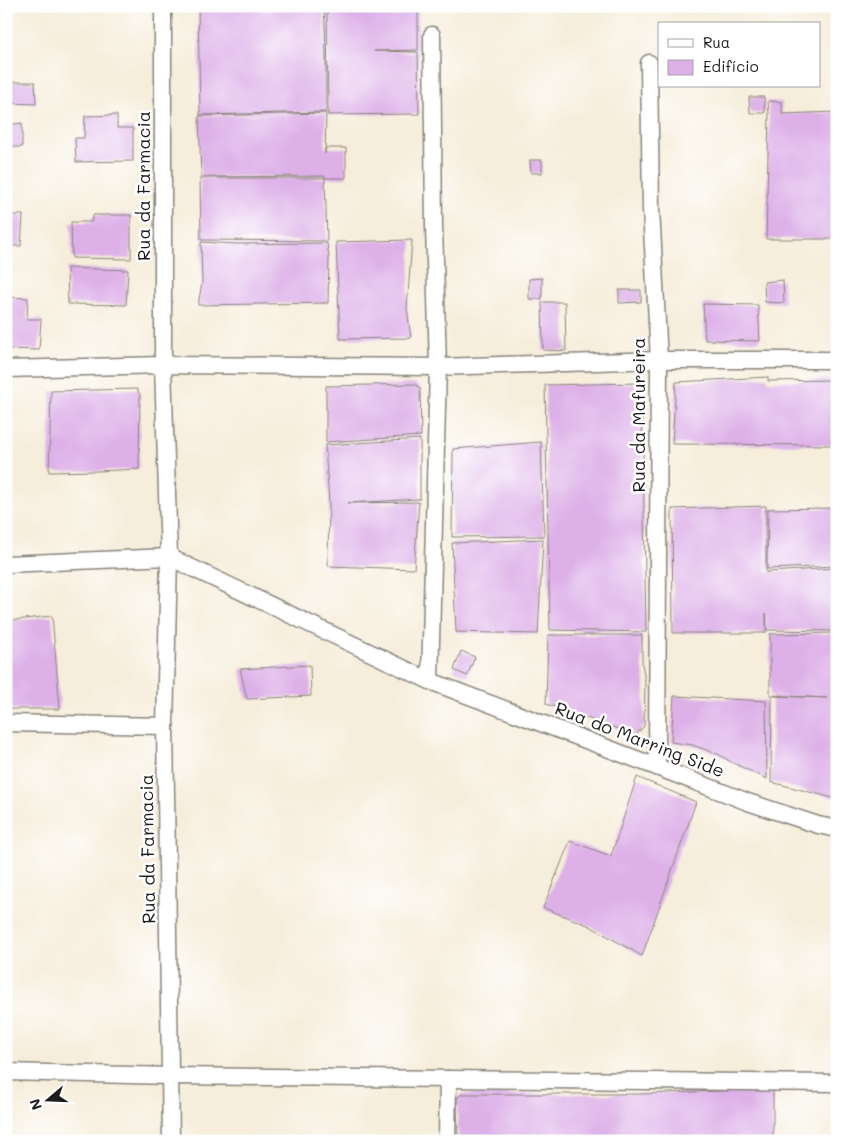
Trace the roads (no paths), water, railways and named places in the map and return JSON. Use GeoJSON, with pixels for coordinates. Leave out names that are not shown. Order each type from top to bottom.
{"type":"FeatureCollection","features":[{"type":"Feature","properties":{"kind":"street","name":"Rua da Farmacia"},"geometry":{"type":"LineString","coordinates":[[164,6],[163,365],[169,557],[165,726],[171,1141]]}},
{"type":"Feature","properties":{"kind":"street"},"geometry":{"type":"LineString","coordinates":[[430,681],[438,367],[432,34]]}},
{"type":"Feature","properties":{"kind":"street","name":"Rua da Mafureira"},"geometry":{"type":"LineString","coordinates":[[649,63],[651,209],[659,360],[657,766]]}},
{"type":"Feature","properties":{"kind":"street"},"geometry":{"type":"LineString","coordinates":[[6,369],[163,365],[438,367],[659,360],[837,360]]}},
{"type":"Feature","properties":{"kind":"street"},"geometry":{"type":"LineString","coordinates":[[6,564],[169,557]]}},
{"type":"Feature","properties":{"kind":"street","name":"Rua do Marring Side"},"geometry":{"type":"LineString","coordinates":[[169,557],[430,681],[748,802],[818,825],[837,829]]}},
{"type":"Feature","properties":{"kind":"street"},"geometry":{"type":"LineString","coordinates":[[6,723],[165,726]]}},
{"type":"Feature","properties":{"kind":"street"},"geometry":{"type":"LineString","coordinates":[[6,1072],[171,1076],[837,1083]]}},
{"type":"Feature","properties":{"kind":"street"},"geometry":{"type":"LineString","coordinates":[[447,1141],[448,1079]]}}]}
